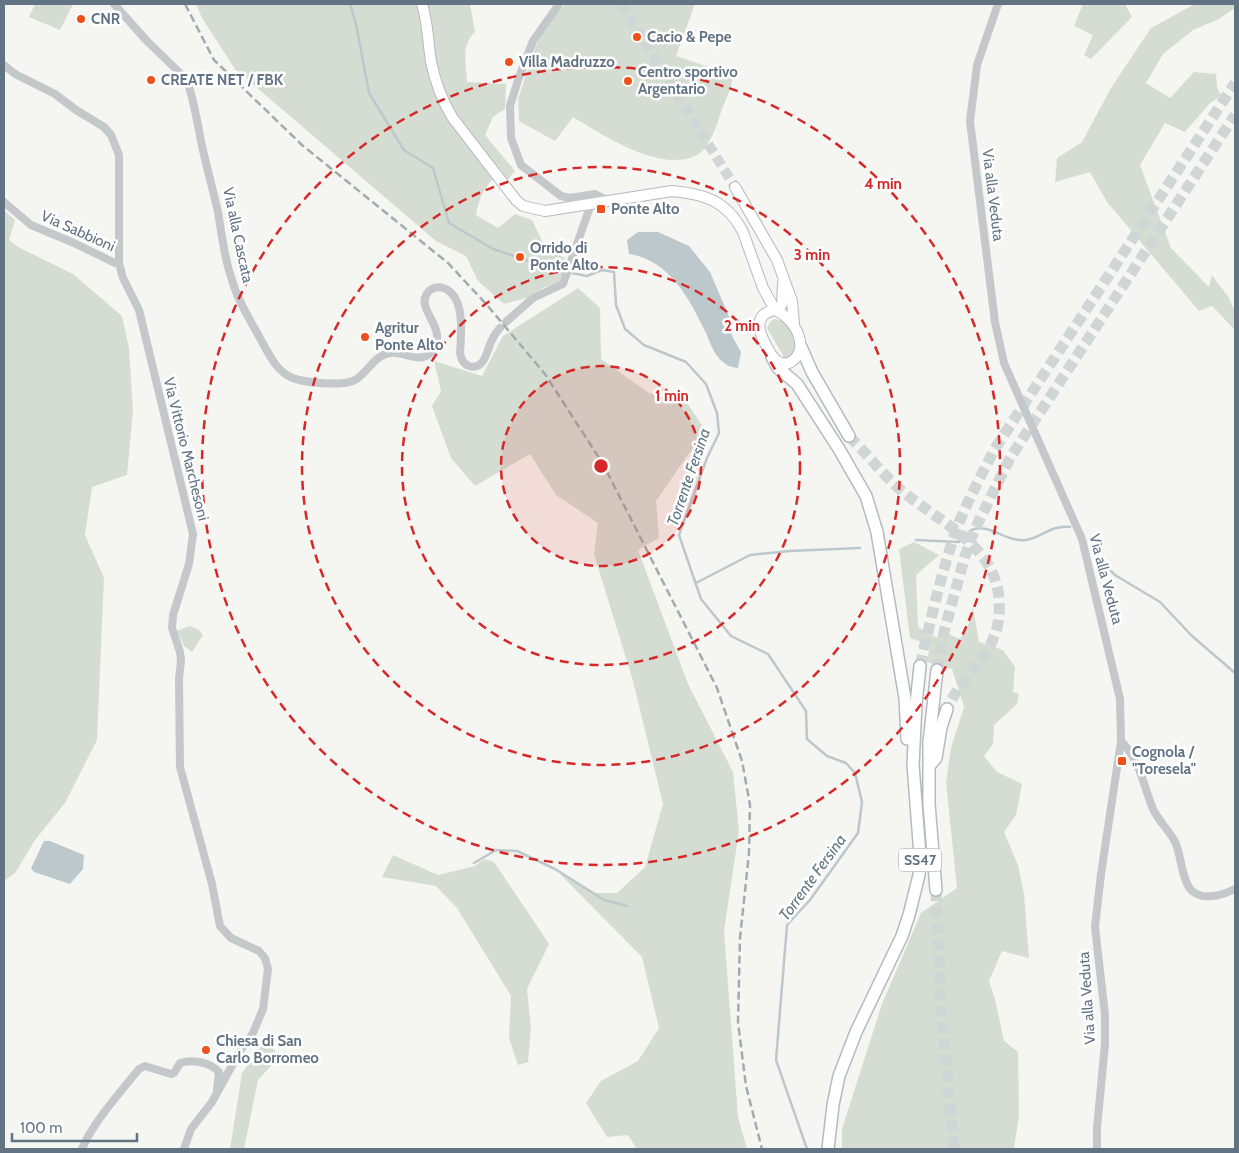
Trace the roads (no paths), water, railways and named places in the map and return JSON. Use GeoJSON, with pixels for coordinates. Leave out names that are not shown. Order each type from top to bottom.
{"type":"FeatureCollection","features":[{"type":"Feature","properties":{"kind":"highway"},"geometry":{"type":"LineString","coordinates":[[801,347],[812,372],[849,436]]}},
{"type":"Feature","properties":{"kind":"highway"},"geometry":{"type":"LineString","coordinates":[[772,357],[778,368],[797,384],[839,449],[866,496],[877,532],[905,698],[908,750],[913,766]]}},
{"type":"Feature","properties":{"kind":"highway","name":"SS47"},"geometry":{"type":"LineString","coordinates":[[828,1149],[832,1105],[836,1089],[856,1032],[902,936],[918,875],[920,846],[913,766],[920,666]]}},
{"type":"Feature","properties":{"kind":"highway","name":"SS47"},"geometry":{"type":"LineString","coordinates":[[936,890],[929,804],[929,734],[937,670]]}},
{"type":"Feature","properties":{"kind":"highway"},"geometry":{"type":"LineString","coordinates":[[929,767],[936,758],[941,727],[947,709]]}},
{"type":"Feature","properties":{"kind":"main road"},"geometry":{"type":"LineString","coordinates":[[422,4],[427,23],[431,62],[438,89],[445,104],[452,117],[508,192],[523,206],[545,211],[672,191],[687,192],[712,200],[728,210],[739,223],[763,288],[777,310],[787,316],[794,324]]}},
{"type":"Feature","properties":{"kind":"main road"},"geometry":{"type":"LineString","coordinates":[[735,188],[768,242],[792,301],[794,324],[801,347],[797,357],[787,364],[780,363],[772,357],[760,334],[763,288]]}},
{"type":"Feature","properties":{"kind":"main road"},"geometry":{"type":"LineString","coordinates":[[761,319],[765,314],[777,310],[782,304],[783,275]]}},
{"type":"Feature","properties":{"kind":"street","name":"Via alla Cascata"},"geometry":{"type":"LineString","coordinates":[[114,4],[146,40],[182,75],[189,87],[211,176],[227,264],[234,288],[277,367],[297,380],[347,383],[358,379],[384,354],[396,353],[417,358],[427,356],[438,341],[438,331],[427,312],[425,301],[429,291],[440,287],[449,291],[459,309],[462,322],[461,358],[466,364],[474,367],[480,364],[492,340],[513,315],[533,298],[560,286],[566,279],[591,204]]}},
{"type":"Feature","properties":{"kind":"street"},"geometry":{"type":"LineString","coordinates":[[559,4],[533,41],[518,80],[510,106],[511,138],[518,160],[564,198],[596,194],[603,198],[603,202]]}},
{"type":"Feature","properties":{"kind":"street","name":"Via alla Veduta"},"geometry":{"type":"LineString","coordinates":[[998,4],[977,65],[970,121],[995,322],[1004,363],[1087,552],[1120,699],[1122,741],[1101,874],[1095,927],[1105,1015],[1105,1044],[1097,1128],[1097,1149]]}},
{"type":"Feature","properties":{"kind":"street","name":"Via Vittorio Marchesoni"},"geometry":{"type":"LineString","coordinates":[[4,65],[15,74],[55,94],[76,110],[104,127],[111,135],[118,155],[120,167],[119,263],[123,278],[139,310],[192,534],[189,564],[173,615],[172,628],[181,661],[179,679],[180,767],[210,876],[220,926],[231,938],[259,951],[265,958],[268,969],[262,1009],[253,1032],[240,1051],[217,1094],[191,1129],[184,1149]]}},
{"type":"Feature","properties":{"kind":"street","name":"Via Sabbioni"},"geometry":{"type":"LineString","coordinates":[[4,202],[31,225],[115,263],[119,263]]}},
{"type":"Feature","properties":{"kind":"street"},"geometry":{"type":"LineString","coordinates":[[1122,741],[1131,752],[1145,782],[1152,808],[1177,845],[1180,863],[1190,890],[1197,894],[1216,896],[1235,889]]}},
{"type":"Feature","properties":{"kind":"street"},"geometry":{"type":"LineString","coordinates":[[82,1149],[96,1125],[138,1069],[145,1066],[171,1074],[174,1073],[180,1063],[190,1060],[214,1067],[219,1072],[217,1094]]}},
{"type":"Feature","properties":{"kind":"waterway","name":"Torrente Fersina"},"geometry":{"type":"LineString","coordinates":[[350,4],[356,24],[369,93],[404,150],[433,168],[449,223],[493,249],[556,270],[587,276],[602,270],[614,272],[616,305],[625,329],[644,345],[686,362],[706,384],[717,413],[719,433],[707,458],[679,535],[701,599],[731,636],[768,654],[806,711],[807,739],[827,756],[846,763],[855,773],[862,802],[858,833],[810,900],[787,925],[776,1060],[807,1149]]}},
{"type":"Feature","properties":{"kind":"waterway"},"geometry":{"type":"LineString","coordinates":[[916,540],[959,542],[972,530],[980,528],[1018,540],[1026,540],[1057,528],[1070,527]]}},
{"type":"Feature","properties":{"kind":"waterway"},"geometry":{"type":"LineString","coordinates":[[1092,547],[1102,562],[1115,575],[1160,602],[1192,636],[1235,673]]}},
{"type":"Feature","properties":{"kind":"waterway"},"geometry":{"type":"LineString","coordinates":[[696,583],[750,555],[860,548]]}},
{"type":"Feature","properties":{"kind":"waterway"},"geometry":{"type":"LineString","coordinates":[[474,863],[496,850],[517,851],[555,869],[604,900],[627,906]]}},
{"type":"Feature","properties":{"kind":"tunnel"},"geometry":{"type":"LineString","coordinates":[[621,4],[735,187]]}},
{"type":"Feature","properties":{"kind":"tunnel"},"geometry":{"type":"LineString","coordinates":[[920,666],[931,617],[954,536],[967,503],[994,450],[1235,83]]}},
{"type":"Feature","properties":{"kind":"tunnel"},"geometry":{"type":"LineString","coordinates":[[937,670],[944,632],[965,556],[974,531],[1010,458],[1235,115]]}},
{"type":"Feature","properties":{"kind":"tunnel"},"geometry":{"type":"LineString","coordinates":[[849,436],[902,491],[963,536],[987,563],[995,579],[999,598],[998,624],[995,634],[987,652],[960,686],[947,709]]}},
{"type":"Feature","properties":{"kind":"tunnel"},"geometry":{"type":"LineString","coordinates":[[936,890],[941,1010],[954,1149]]}},
{"type":"Feature","properties":{"kind":"railway"},"geometry":{"type":"LineString","coordinates":[[185,4],[214,60],[302,145],[448,263],[487,305],[545,374],[603,464],[717,688],[742,761],[750,805],[749,853],[740,938],[738,1022],[746,1086],[762,1149]]}},
{"type":"Feature","properties":{"kind":"place","name":"CNR"},"geometry":{"type":"Point","coordinates":[81,19]}},
{"type":"Feature","properties":{"kind":"place","name":"Cacio & Pepe"},"geometry":{"type":"Point","coordinates":[637,37]}},
{"type":"Feature","properties":{"kind":"place","name":"Villa Madruzzo"},"geometry":{"type":"Point","coordinates":[509,62]}},
{"type":"Feature","properties":{"kind":"place","name":"CREATE NET / FBK"},"geometry":{"type":"Point","coordinates":[151,80]}},
{"type":"Feature","properties":{"kind":"place","name":"Centro sportivo Argentario"},"geometry":{"type":"Point","coordinates":[628,81]}},
{"type":"Feature","properties":{"kind":"place","name":"Ponte Alto"},"geometry":{"type":"Point","coordinates":[601,209]}},
{"type":"Feature","properties":{"kind":"place","name":"Orrido di Ponte Alto"},"geometry":{"type":"Point","coordinates":[520,257]}},
{"type":"Feature","properties":{"kind":"place","name":"Agritur Ponte Alto"},"geometry":{"type":"Point","coordinates":[365,337]}},
{"type":"Feature","properties":{"kind":"place","name":"Cognola / \"Toresela\""},"geometry":{"type":"Point","coordinates":[1122,761]}},
{"type":"Feature","properties":{"kind":"place","name":"Chiesa di San Carlo Borromeo"},"geometry":{"type":"Point","coordinates":[206,1050]}}]}
